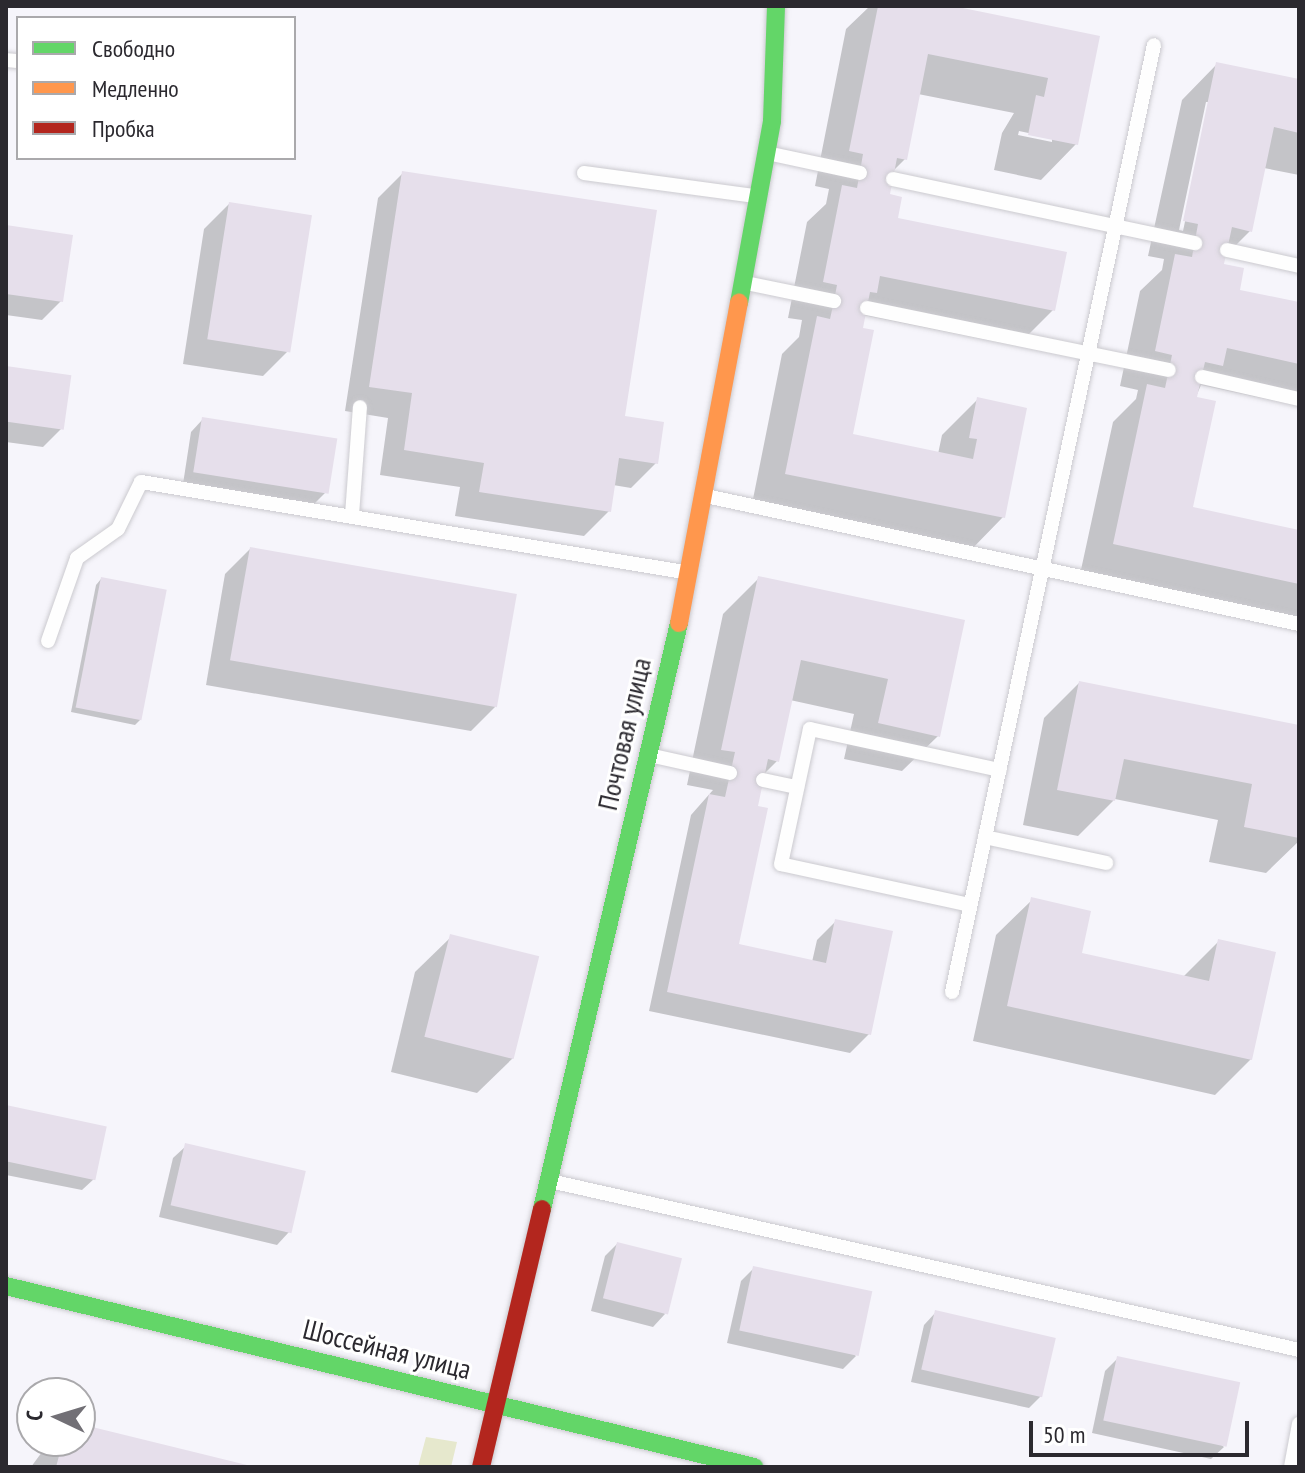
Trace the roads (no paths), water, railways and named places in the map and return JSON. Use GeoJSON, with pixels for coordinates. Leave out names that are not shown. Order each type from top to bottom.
{"type":"FeatureCollection","features":[{"type":"Feature","properties":{"kind":"street","name":"Почтовая улица"},"geometry":{"type":"LineString","coordinates":[[481,1467],[691,573],[767,153],[776,6]]}},
{"type":"Feature","properties":{"kind":"street","name":"Шоссейная улица"},"geometry":{"type":"LineString","coordinates":[[6,1286],[754,1467]]}},
{"type":"Feature","properties":{"kind":"lane"},"geometry":{"type":"LineString","coordinates":[[952,992],[1154,45]]}},
{"type":"Feature","properties":{"kind":"lane"},"geometry":{"type":"LineString","coordinates":[[767,153],[860,173]]}},
{"type":"Feature","properties":{"kind":"lane"},"geometry":{"type":"LineString","coordinates":[[584,173],[760,196]]}},
{"type":"Feature","properties":{"kind":"lane"},"geometry":{"type":"LineString","coordinates":[[893,179],[1195,243]]}},
{"type":"Feature","properties":{"kind":"lane"},"geometry":{"type":"LineString","coordinates":[[1227,250],[1299,266]]}},
{"type":"Feature","properties":{"kind":"lane"},"geometry":{"type":"LineString","coordinates":[[746,282],[834,301]]}},
{"type":"Feature","properties":{"kind":"lane"},"geometry":{"type":"LineString","coordinates":[[867,308],[1169,370]]}},
{"type":"Feature","properties":{"kind":"lane"},"geometry":{"type":"LineString","coordinates":[[1202,377],[1299,399]]}},
{"type":"Feature","properties":{"kind":"lane"},"geometry":{"type":"LineString","coordinates":[[352,515],[360,407]]}},
{"type":"Feature","properties":{"kind":"lane"},"geometry":{"type":"LineString","coordinates":[[48,641],[77,558],[118,529],[141,482],[691,573]]}},
{"type":"Feature","properties":{"kind":"lane"},"geometry":{"type":"LineString","coordinates":[[705,496],[1299,624]]}},
{"type":"Feature","properties":{"kind":"lane"},"geometry":{"type":"LineString","coordinates":[[970,905],[781,864],[797,787],[810,729],[1000,770]]}},
{"type":"Feature","properties":{"kind":"lane"},"geometry":{"type":"LineString","coordinates":[[648,755],[730,773]]}},
{"type":"Feature","properties":{"kind":"lane"},"geometry":{"type":"LineString","coordinates":[[763,780],[797,787]]}},
{"type":"Feature","properties":{"kind":"lane"},"geometry":{"type":"LineString","coordinates":[[985,837],[1106,863]]}},
{"type":"Feature","properties":{"kind":"lane"},"geometry":{"type":"LineString","coordinates":[[548,1181],[1299,1350]]}},
{"type":"Feature","properties":{"kind":"lane"},"geometry":{"type":"LineString","coordinates":[[1291,1467],[1299,1424]]}}]}
